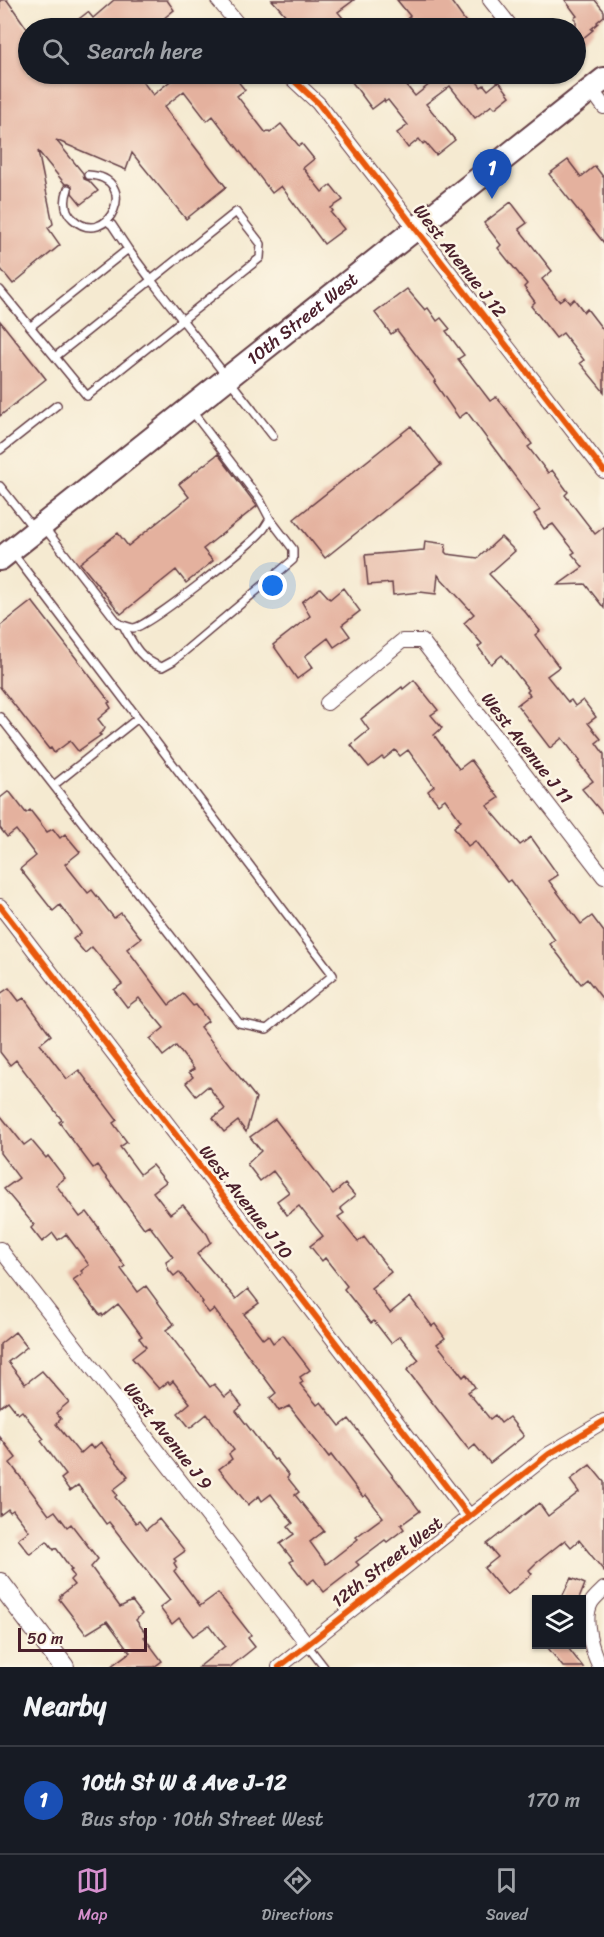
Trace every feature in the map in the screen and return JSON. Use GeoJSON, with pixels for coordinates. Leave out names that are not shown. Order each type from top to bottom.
{"type":"FeatureCollection","features":[{"type":"Feature","properties":{"kind":"main road","name":"10th Street West"},"geometry":{"type":"LineString","coordinates":[[5,554],[416,227],[600,92]]}},
{"type":"Feature","properties":{"kind":"street"},"geometry":{"type":"LineString","coordinates":[[218,0],[233,18]]}},
{"type":"Feature","properties":{"kind":"street"},"geometry":{"type":"LineString","coordinates":[[490,0],[504,18]]}},
{"type":"Feature","properties":{"kind":"street","name":"West Avenue J 12"},"geometry":{"type":"LineString","coordinates":[[298,84],[318,103],[604,471]]}},
{"type":"Feature","properties":{"kind":"street","name":"West Avenue J 11"},"geometry":{"type":"LineString","coordinates":[[327,703],[402,640],[422,641],[604,877]]}},
{"type":"Feature","properties":{"kind":"street","name":"West Avenue J 10"},"geometry":{"type":"LineString","coordinates":[[0,906],[469,1516]]}},
{"type":"Feature","properties":{"kind":"street","name":"West Avenue J 9"},"geometry":{"type":"LineString","coordinates":[[0,1249],[307,1644]]}},
{"type":"Feature","properties":{"kind":"street","name":"12th Street West"},"geometry":{"type":"LineString","coordinates":[[279,1667],[549,1454],[604,1421]]}},
{"type":"Feature","properties":{"kind":"street"},"geometry":{"type":"LineString","coordinates":[[0,1584],[64,1667]]}},
{"type":"Feature","properties":{"kind":"street"},"geometry":{"type":"LineString","coordinates":[[600,1667],[591,1649],[588,1626],[590,1604],[604,1589]]}},
{"type":"Feature","properties":{"kind":"lane"},"geometry":{"type":"LineString","coordinates":[[68,189],[66,206],[75,220],[82,225],[91,226],[107,221],[116,207],[115,191],[104,178],[87,175]]}},
{"type":"Feature","properties":{"kind":"lane"},"geometry":{"type":"LineString","coordinates":[[0,290],[87,396],[261,258],[261,244],[236,212],[55,357]]}},
{"type":"Feature","properties":{"kind":"lane"},"geometry":{"type":"LineString","coordinates":[[107,221],[273,436]]}},
{"type":"Feature","properties":{"kind":"lane"},"geometry":{"type":"LineString","coordinates":[[30,327],[128,249]]}},
{"type":"Feature","properties":{"kind":"lane"},"geometry":{"type":"LineString","coordinates":[[0,450],[57,405]]}},
{"type":"Feature","properties":{"kind":"lane"},"geometry":{"type":"LineString","coordinates":[[123,624],[137,651],[150,663],[162,667],[293,560],[293,549],[270,519],[260,500],[189,408]]}},
{"type":"Feature","properties":{"kind":"lane"},"geometry":{"type":"LineString","coordinates":[[0,486],[39,528],[119,624],[134,628],[192,590],[262,531],[270,519]]}},
{"type":"Feature","properties":{"kind":"lane"},"geometry":{"type":"LineString","coordinates":[[0,717],[239,1023],[267,1029],[333,975],[138,718],[5,554]]}},
{"type":"Feature","properties":{"kind":"lane"},"geometry":{"type":"LineString","coordinates":[[54,785],[138,718]]}},
{"type":"Feature","properties":{"kind":"lane"},"geometry":{"type":"LineString","coordinates":[[307,1644],[324,1667]]}},
{"type":"Feature","properties":{"kind":"building"},"geometry":{"type":"Polygon","coordinates":[[[0,0],[7,0],[20,18],[18,84],[145,84],[153,95],[167,84],[240,84],[245,90],[237,96],[266,133],[268,131],[270,133],[281,124],[299,146],[302,144],[314,159],[303,168],[322,192],[331,185],[343,200],[331,208],[333,211],[331,213],[344,229],[324,244],[281,186],[272,193],[213,116],[207,121],[184,91],[164,107],[226,187],[186,219],[132,153],[126,170],[56,140],[83,173],[84,179],[98,191],[81,204],[72,193],[72,186],[65,184],[38,151],[53,224],[48,228],[60,245],[13,284],[0,268],[0,0]]]}},
{"type":"Feature","properties":{"kind":"building"},"geometry":{"type":"Polygon","coordinates":[[[114,0],[167,0],[174,10],[164,18],[93,18],[114,0]]]}},
{"type":"Feature","properties":{"kind":"building"},"geometry":{"type":"Polygon","coordinates":[[[272,0],[354,0],[338,12],[343,18],[288,18],[272,0]]]}},
{"type":"Feature","properties":{"kind":"building"},"geometry":{"type":"Polygon","coordinates":[[[397,0],[450,0],[463,18],[408,18],[410,16],[397,0]]]}},
{"type":"Feature","properties":{"kind":"building"},"geometry":{"type":"Polygon","coordinates":[[[565,0],[595,0],[604,11],[604,16],[586,36],[586,18],[574,18],[577,16],[565,0]]]}},
{"type":"Feature","properties":{"kind":"building"},"geometry":{"type":"Polygon","coordinates":[[[88,12],[93,18],[80,18],[88,12]]]}},
{"type":"Feature","properties":{"kind":"building"},"geometry":{"type":"Polygon","coordinates":[[[353,84],[405,84],[415,96],[430,84],[479,84],[481,87],[484,85],[488,90],[495,84],[501,84],[510,96],[495,108],[492,105],[475,118],[450,86],[426,104],[455,140],[436,155],[425,142],[423,144],[419,139],[408,148],[397,133],[408,125],[388,100],[385,102],[384,100],[372,109],[353,84]]]}},
{"type":"Feature","properties":{"kind":"building"},"geometry":{"type":"Polygon","coordinates":[[[568,160],[581,177],[595,166],[604,178],[604,243],[549,174],[568,160]]]}},
{"type":"Feature","properties":{"kind":"building"},"geometry":{"type":"Polygon","coordinates":[[[511,202],[527,223],[519,229],[552,271],[542,279],[559,301],[565,297],[570,303],[574,299],[584,312],[587,309],[604,331],[604,392],[580,363],[584,360],[563,333],[556,338],[531,306],[535,302],[524,287],[527,284],[498,248],[501,245],[484,223],[511,202]]]}},
{"type":"Feature","properties":{"kind":"building"},"geometry":{"type":"Polygon","coordinates":[[[407,289],[425,310],[428,308],[437,321],[441,318],[450,329],[446,331],[464,355],[458,359],[490,401],[496,397],[504,406],[532,444],[528,447],[548,473],[552,470],[568,492],[565,495],[595,534],[604,527],[604,608],[585,584],[558,585],[583,567],[572,554],[575,552],[553,524],[544,529],[534,514],[540,510],[467,412],[459,418],[434,382],[436,381],[397,330],[391,334],[375,313],[407,289]]]}},
{"type":"Feature","properties":{"kind":"building"},"geometry":{"type":"Polygon","coordinates":[[[0,321],[46,379],[0,416],[0,321]]]}},
{"type":"Feature","properties":{"kind":"building"},"geometry":{"type":"Polygon","coordinates":[[[411,426],[441,465],[325,558],[294,519],[411,426]]]}},
{"type":"Feature","properties":{"kind":"building"},"geometry":{"type":"Polygon","coordinates":[[[218,454],[257,506],[203,549],[213,561],[186,583],[176,570],[121,614],[80,563],[118,533],[128,546],[189,497],[179,484],[218,454]]]}},
{"type":"Feature","properties":{"kind":"building"},"geometry":{"type":"Polygon","coordinates":[[[501,537],[515,551],[489,574],[540,631],[535,635],[559,667],[547,676],[568,702],[571,700],[575,706],[583,700],[596,717],[588,723],[601,739],[596,743],[604,754],[604,815],[582,789],[593,781],[578,762],[580,761],[562,738],[550,748],[517,705],[530,695],[527,692],[529,690],[502,655],[491,664],[478,647],[482,644],[464,623],[474,614],[438,575],[436,594],[420,592],[393,595],[392,583],[368,585],[365,555],[424,550],[425,541],[446,544],[447,554],[478,558],[501,537]]]}},
{"type":"Feature","properties":{"kind":"building"},"geometry":{"type":"Polygon","coordinates":[[[320,588],[330,599],[343,588],[360,611],[342,625],[350,636],[334,647],[328,638],[305,656],[313,667],[297,679],[273,645],[310,616],[302,602],[320,588]]]}},
{"type":"Feature","properties":{"kind":"building"},"geometry":{"type":"Polygon","coordinates":[[[32,601],[110,702],[108,703],[111,708],[98,719],[105,728],[99,734],[101,735],[78,751],[70,741],[54,753],[51,748],[49,749],[0,687],[0,626],[32,601]]]}},
{"type":"Feature","properties":{"kind":"building"},"geometry":{"type":"Polygon","coordinates":[[[414,680],[438,710],[431,715],[442,728],[434,735],[459,769],[471,760],[499,798],[487,806],[520,845],[531,837],[558,875],[549,881],[581,924],[592,916],[604,932],[604,1001],[587,979],[581,984],[550,944],[555,940],[510,880],[507,882],[475,841],[468,846],[454,827],[461,821],[445,799],[438,804],[428,791],[434,786],[408,750],[400,756],[395,750],[369,767],[351,745],[369,730],[361,719],[414,680]]]}},
{"type":"Feature","properties":{"kind":"building"},"geometry":{"type":"Polygon","coordinates":[[[9,791],[26,813],[30,810],[47,832],[53,829],[60,838],[65,834],[80,852],[65,864],[88,893],[92,890],[114,918],[121,913],[141,938],[127,949],[169,1005],[183,994],[193,1006],[196,1005],[208,1021],[200,1027],[256,1098],[246,1132],[238,1121],[224,1132],[213,1118],[225,1109],[208,1086],[196,1096],[186,1083],[193,1077],[189,1072],[194,1069],[176,1046],[163,1056],[150,1039],[164,1028],[139,998],[127,1007],[114,990],[122,984],[92,947],[85,953],[73,939],[81,933],[60,905],[53,911],[20,869],[36,856],[16,830],[7,837],[0,828],[0,798],[9,791]]]}},
{"type":"Feature","properties":{"kind":"building"},"geometry":{"type":"Polygon","coordinates":[[[9,988],[19,1001],[24,998],[51,1035],[40,1044],[67,1079],[79,1070],[117,1120],[113,1123],[127,1142],[120,1147],[140,1174],[152,1165],[166,1182],[153,1192],[170,1214],[183,1205],[207,1234],[211,1242],[197,1254],[236,1299],[248,1289],[259,1303],[244,1314],[263,1339],[268,1335],[273,1343],[283,1335],[310,1370],[300,1377],[303,1382],[300,1384],[317,1405],[321,1402],[340,1426],[349,1419],[420,1511],[401,1525],[404,1529],[356,1562],[359,1565],[324,1592],[314,1579],[307,1584],[290,1562],[293,1560],[280,1544],[294,1534],[288,1527],[293,1523],[271,1494],[262,1501],[259,1496],[248,1505],[219,1469],[232,1459],[229,1454],[234,1450],[207,1414],[190,1428],[178,1413],[190,1403],[173,1381],[159,1389],[132,1358],[146,1347],[139,1338],[142,1336],[122,1309],[118,1304],[103,1316],[100,1315],[73,1280],[89,1265],[66,1234],[58,1240],[53,1233],[42,1242],[31,1228],[34,1225],[4,1189],[19,1178],[0,1153],[0,1115],[24,1145],[31,1140],[46,1158],[48,1156],[65,1178],[56,1185],[80,1217],[87,1212],[125,1266],[121,1269],[138,1292],[146,1286],[174,1324],[166,1330],[210,1387],[214,1384],[225,1397],[231,1392],[242,1406],[236,1411],[274,1460],[276,1459],[289,1475],[287,1477],[299,1492],[295,1495],[324,1531],[310,1542],[326,1564],[383,1517],[366,1495],[363,1497],[331,1455],[329,1457],[289,1406],[279,1411],[270,1398],[276,1393],[214,1309],[209,1313],[179,1272],[174,1276],[169,1270],[166,1262],[173,1257],[149,1225],[144,1228],[97,1165],[93,1168],[59,1122],[62,1120],[16,1060],[10,1065],[0,1052],[0,994],[9,988]]]}},
{"type":"Feature","properties":{"kind":"building"},"geometry":{"type":"Polygon","coordinates":[[[275,1119],[333,1194],[345,1184],[355,1196],[340,1208],[344,1213],[338,1217],[358,1242],[364,1237],[391,1272],[371,1288],[390,1313],[410,1297],[432,1326],[435,1324],[445,1338],[437,1344],[463,1377],[466,1374],[475,1387],[468,1392],[490,1419],[495,1415],[501,1423],[509,1417],[524,1436],[490,1463],[475,1445],[469,1450],[407,1370],[419,1360],[400,1336],[391,1343],[374,1321],[371,1323],[344,1289],[347,1286],[325,1258],[322,1261],[310,1246],[323,1236],[299,1206],[287,1215],[277,1201],[289,1192],[273,1171],[260,1181],[247,1164],[261,1151],[250,1137],[275,1119]]]}},
{"type":"Feature","properties":{"kind":"building"},"geometry":{"type":"Polygon","coordinates":[[[15,1332],[27,1347],[8,1362],[25,1384],[42,1371],[69,1402],[56,1413],[61,1419],[56,1424],[80,1454],[90,1445],[93,1449],[101,1442],[128,1476],[113,1490],[117,1495],[115,1497],[136,1523],[139,1521],[146,1530],[159,1519],[185,1551],[174,1559],[177,1568],[174,1571],[200,1606],[218,1593],[251,1635],[248,1638],[255,1647],[230,1667],[199,1667],[225,1646],[209,1625],[193,1636],[179,1618],[172,1624],[160,1608],[170,1600],[109,1522],[106,1524],[78,1485],[70,1491],[61,1479],[66,1475],[41,1441],[44,1439],[22,1411],[18,1414],[8,1401],[0,1407],[0,1344],[15,1332]]]}},
{"type":"Feature","properties":{"kind":"building"},"geometry":{"type":"Polygon","coordinates":[[[0,1437],[16,1458],[10,1463],[49,1515],[55,1511],[67,1527],[71,1524],[98,1559],[91,1567],[120,1607],[132,1601],[142,1614],[136,1620],[147,1635],[144,1637],[162,1661],[154,1667],[110,1667],[130,1652],[107,1621],[86,1634],[59,1599],[74,1585],[70,1580],[74,1576],[70,1571],[72,1570],[56,1548],[54,1550],[47,1541],[30,1554],[18,1539],[29,1531],[13,1510],[10,1512],[8,1509],[0,1515],[0,1437]]]}},
{"type":"Feature","properties":{"kind":"building"},"geometry":{"type":"Polygon","coordinates":[[[590,1465],[604,1482],[604,1571],[579,1540],[571,1547],[565,1540],[535,1564],[529,1570],[532,1574],[507,1595],[484,1568],[498,1557],[487,1544],[539,1503],[548,1516],[579,1492],[570,1480],[590,1465]]]}},
{"type":"Feature","properties":{"kind":"building"},"geometry":{"type":"Polygon","coordinates":[[[571,1578],[585,1584],[581,1595],[563,1595],[571,1578]]]}},
{"type":"Feature","properties":{"kind":"building"},"geometry":{"type":"Polygon","coordinates":[[[549,1649],[569,1649],[583,1667],[563,1667],[549,1649]]]}},
{"type":"Feature","properties":{"kind":"cycle path"},"geometry":{"type":"LineString","coordinates":[[298,84],[318,103],[604,471]]}},
{"type":"Feature","properties":{"kind":"cycle path"},"geometry":{"type":"LineString","coordinates":[[0,906],[469,1516]]}},
{"type":"Feature","properties":{"kind":"cycle path"},"geometry":{"type":"LineString","coordinates":[[279,1667],[549,1454],[604,1421]]}},
{"type":"Feature","properties":{"kind":"place","name":"10th St W & Ave J-12"},"geometry":{"type":"Point","coordinates":[492,199]}}]}
